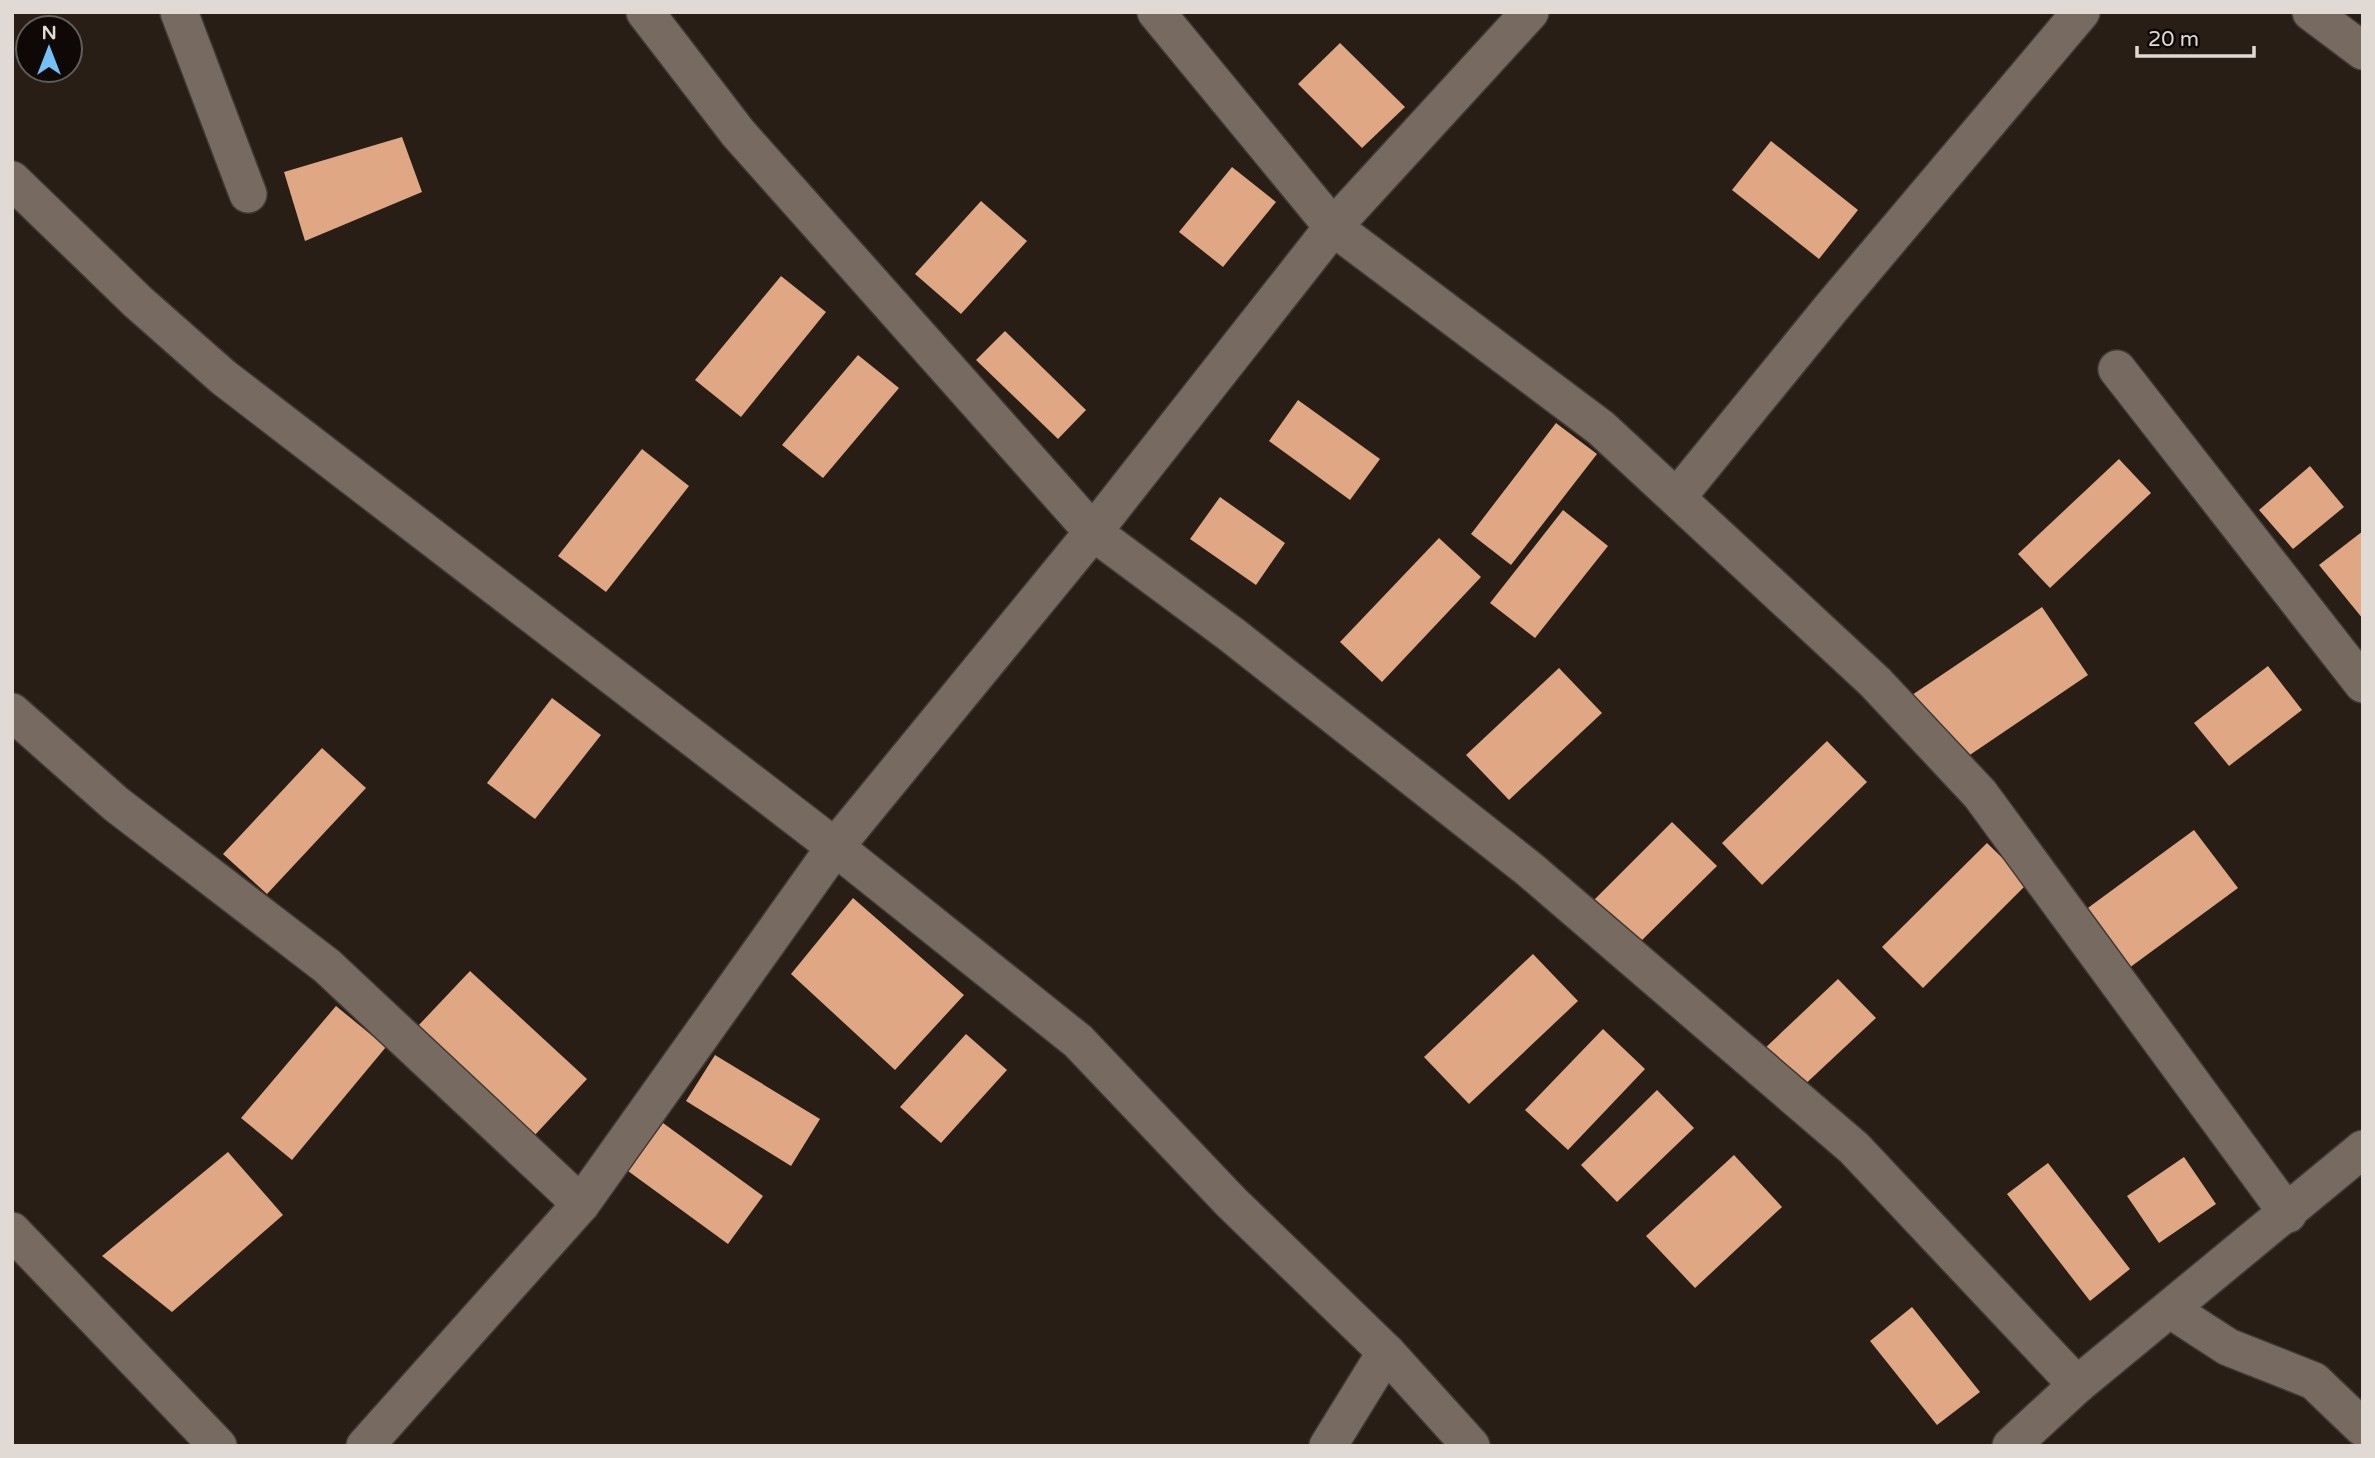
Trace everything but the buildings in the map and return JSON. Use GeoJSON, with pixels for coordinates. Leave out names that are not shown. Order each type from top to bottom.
{"type":"FeatureCollection","features":[{"type":"Feature","properties":{"kind":"street"},"geometry":{"type":"LineString","coordinates":[[179,12],[248,194]]}},
{"type":"Feature","properties":{"kind":"street"},"geometry":{"type":"LineString","coordinates":[[645,12],[737,134],[1093,532],[1233,635],[1529,869],[1854,1148],[2077,1385]]}},
{"type":"Feature","properties":{"kind":"street"},"geometry":{"type":"LineString","coordinates":[[1156,12],[1333,227],[1601,428],[1678,496],[1875,682],[1980,794],[2288,1214]]}},
{"type":"Feature","properties":{"kind":"street"},"geometry":{"type":"LineString","coordinates":[[365,1446],[581,1204],[835,847],[1093,532],[1333,227],[1530,12]]}},
{"type":"Feature","properties":{"kind":"street"},"geometry":{"type":"LineString","coordinates":[[1678,496],[1832,307],[2081,12]]}},
{"type":"Feature","properties":{"kind":"street"},"geometry":{"type":"LineString","coordinates":[[2311,12],[2363,51]]}},
{"type":"Feature","properties":{"kind":"street"},"geometry":{"type":"LineString","coordinates":[[12,180],[138,302],[223,377],[835,847],[1078,1041],[1230,1202],[1386,1352],[1471,1446]]}},
{"type":"Feature","properties":{"kind":"street"},"geometry":{"type":"LineString","coordinates":[[2118,369],[2363,684]]}},
{"type":"Feature","properties":{"kind":"street"},"geometry":{"type":"LineString","coordinates":[[12,712],[116,804],[327,966],[581,1204]]}},
{"type":"Feature","properties":{"kind":"street"},"geometry":{"type":"LineString","coordinates":[[2011,1446],[2077,1385],[2288,1214],[2363,1149]]}},
{"type":"Feature","properties":{"kind":"street"},"geometry":{"type":"LineString","coordinates":[[12,1231],[218,1446]]}},
{"type":"Feature","properties":{"kind":"street"},"geometry":{"type":"LineString","coordinates":[[2171,1310],[2228,1347],[2314,1381],[2363,1428]]}},
{"type":"Feature","properties":{"kind":"street"},"geometry":{"type":"LineString","coordinates":[[1328,1446],[1386,1352]]}}]}
